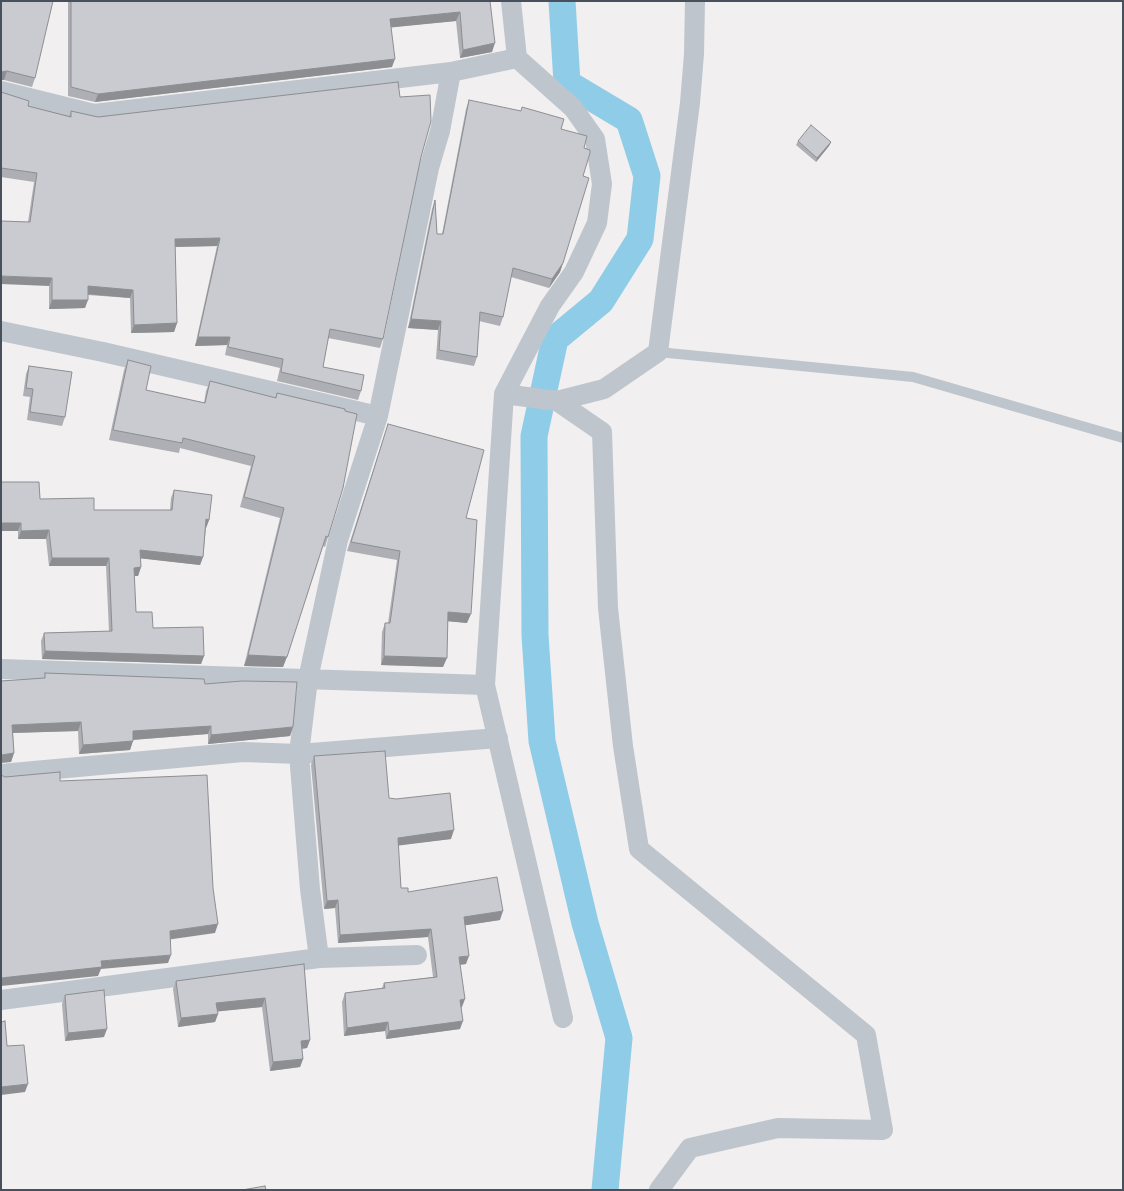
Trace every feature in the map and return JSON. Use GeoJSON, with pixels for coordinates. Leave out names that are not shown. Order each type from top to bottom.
{"type":"FeatureCollection","features":[{"type":"Feature","properties":{"kind":"street"},"geometry":{"type":"LineString","coordinates":[[511,1],[517,58],[573,108],[595,139],[602,184],[597,223],[574,272],[550,306],[504,394],[485,685],[563,1018]]}},
{"type":"Feature","properties":{"kind":"street"},"geometry":{"type":"LineString","coordinates":[[504,394],[557,401],[604,389],[658,352],[690,103],[694,54],[695,1]]}},
{"type":"Feature","properties":{"kind":"street"},"geometry":{"type":"LineString","coordinates":[[1,91],[94,114],[450,72],[517,58]]}},
{"type":"Feature","properties":{"kind":"street"},"geometry":{"type":"LineString","coordinates":[[319,958],[310,889],[299,754],[308,679],[338,540],[378,416],[428,168],[440,131],[450,72]]}},
{"type":"Feature","properties":{"kind":"street"},"geometry":{"type":"LineString","coordinates":[[1,331],[110,354],[378,416]]}},
{"type":"Feature","properties":{"kind":"street"},"geometry":{"type":"LineString","coordinates":[[557,401],[602,432],[608,608],[622,746],[639,849],[866,1035],[883,1130],[778,1128],[690,1148],[659,1190]]}},
{"type":"Feature","properties":{"kind":"street"},"geometry":{"type":"LineString","coordinates":[[1,669],[485,685]]}},
{"type":"Feature","properties":{"kind":"street"},"geometry":{"type":"LineString","coordinates":[[1,774],[243,752],[299,754],[498,738]]}},
{"type":"Feature","properties":{"kind":"street"},"geometry":{"type":"LineString","coordinates":[[1,1000],[319,958],[417,955]]}},
{"type":"Feature","properties":{"kind":"lane"},"geometry":{"type":"LineString","coordinates":[[658,352],[913,377],[1123,438]]}},
{"type":"Feature","properties":{"kind":"building"},"geometry":{"type":"Polygon","coordinates":[[[1,1],[53,1],[35,78],[7,71],[1,72],[1,1]]]}},
{"type":"Feature","properties":{"kind":"building"},"geometry":{"type":"Polygon","coordinates":[[[71,1],[490,1],[495,43],[463,50],[460,12],[390,19],[395,59],[98,94],[71,87],[71,1]]]}},
{"type":"Feature","properties":{"kind":"building"},"geometry":{"type":"Polygon","coordinates":[[[398,82],[400,97],[430,95],[431,121],[421,157],[383,339],[330,329],[323,367],[364,375],[361,391],[281,372],[283,359],[228,347],[230,337],[198,337],[220,238],[175,239],[177,323],[134,325],[133,290],[88,286],[88,300],[52,300],[52,278],[1,276],[1,221],[30,222],[37,173],[1,168],[1,92],[29,101],[28,106],[71,117],[71,111],[98,117],[398,82]]]}},
{"type":"Feature","properties":{"kind":"building"},"geometry":{"type":"Polygon","coordinates":[[[469,100],[521,111],[522,107],[564,119],[561,129],[587,136],[584,148],[590,150],[583,176],[589,178],[563,263],[552,279],[513,268],[503,317],[480,312],[477,357],[439,350],[441,321],[411,319],[435,200],[437,234],[443,234],[469,100]]]}},
{"type":"Feature","properties":{"kind":"building"},"geometry":{"type":"Polygon","coordinates":[[[811,125],[831,142],[817,158],[798,141],[811,125]]]}},
{"type":"Feature","properties":{"kind":"building"},"geometry":{"type":"Polygon","coordinates":[[[128,360],[151,366],[146,390],[205,403],[210,381],[276,398],[277,393],[345,409],[345,411],[357,414],[343,488],[287,657],[248,655],[284,508],[244,497],[255,456],[183,438],[182,443],[113,430],[128,360]]]}},
{"type":"Feature","properties":{"kind":"building"},"geometry":{"type":"Polygon","coordinates":[[[29,366],[72,372],[65,417],[30,412],[33,389],[26,388],[29,366]]]}},
{"type":"Feature","properties":{"kind":"building"},"geometry":{"type":"Polygon","coordinates":[[[388,424],[484,450],[466,518],[477,520],[471,614],[448,612],[447,658],[384,656],[385,623],[390,623],[400,551],[351,542],[388,424]]]}},
{"type":"Feature","properties":{"kind":"building"},"geometry":{"type":"Polygon","coordinates":[[[1,482],[39,482],[40,499],[94,498],[94,510],[172,510],[174,490],[212,495],[209,520],[206,519],[203,557],[140,550],[141,567],[134,568],[136,612],[152,612],[153,628],[203,627],[204,656],[45,651],[44,633],[112,631],[109,558],[52,558],[49,530],[21,531],[21,523],[1,523],[1,482]]]}},
{"type":"Feature","properties":{"kind":"building"},"geometry":{"type":"Polygon","coordinates":[[[45,673],[204,679],[205,684],[242,681],[297,682],[293,727],[211,735],[211,726],[133,731],[133,741],[83,745],[81,722],[12,725],[14,753],[1,755],[1,681],[45,678],[45,673]]]}},
{"type":"Feature","properties":{"kind":"building"},"geometry":{"type":"Polygon","coordinates":[[[385,751],[389,798],[396,799],[450,793],[454,830],[398,838],[401,888],[408,888],[408,892],[497,877],[503,911],[464,917],[469,956],[459,957],[465,999],[460,1000],[463,1021],[389,1031],[388,1022],[347,1028],[345,993],[385,988],[384,983],[437,977],[431,929],[340,935],[338,900],[327,901],[314,756],[385,751]]]}},
{"type":"Feature","properties":{"kind":"building"},"geometry":{"type":"Polygon","coordinates":[[[60,772],[60,781],[207,775],[213,888],[218,924],[170,931],[171,955],[101,961],[102,967],[1,978],[1,775],[5,777],[60,772]]]}},
{"type":"Feature","properties":{"kind":"building"},"geometry":{"type":"Polygon","coordinates":[[[304,964],[310,1040],[301,1041],[303,1059],[273,1062],[265,998],[216,1003],[218,1014],[181,1018],[176,981],[304,964]]]}},
{"type":"Feature","properties":{"kind":"building"},"geometry":{"type":"Polygon","coordinates":[[[104,990],[107,1029],[68,1033],[65,995],[104,990]]]}},
{"type":"Feature","properties":{"kind":"building"},"geometry":{"type":"Polygon","coordinates":[[[5,1021],[7,1046],[24,1045],[28,1084],[1,1087],[1,1022],[5,1021]]]}},
{"type":"Feature","properties":{"kind":"building"},"geometry":{"type":"Polygon","coordinates":[[[265,1186],[266,1190],[242,1190],[265,1186]]]}},
{"type":"Feature","properties":{"kind":"waterway"},"geometry":{"type":"LineString","coordinates":[[562,1],[567,83],[629,120],[647,176],[640,239],[601,301],[555,339],[534,436],[535,635],[542,741],[585,923],[619,1038],[605,1190]]}}]}
